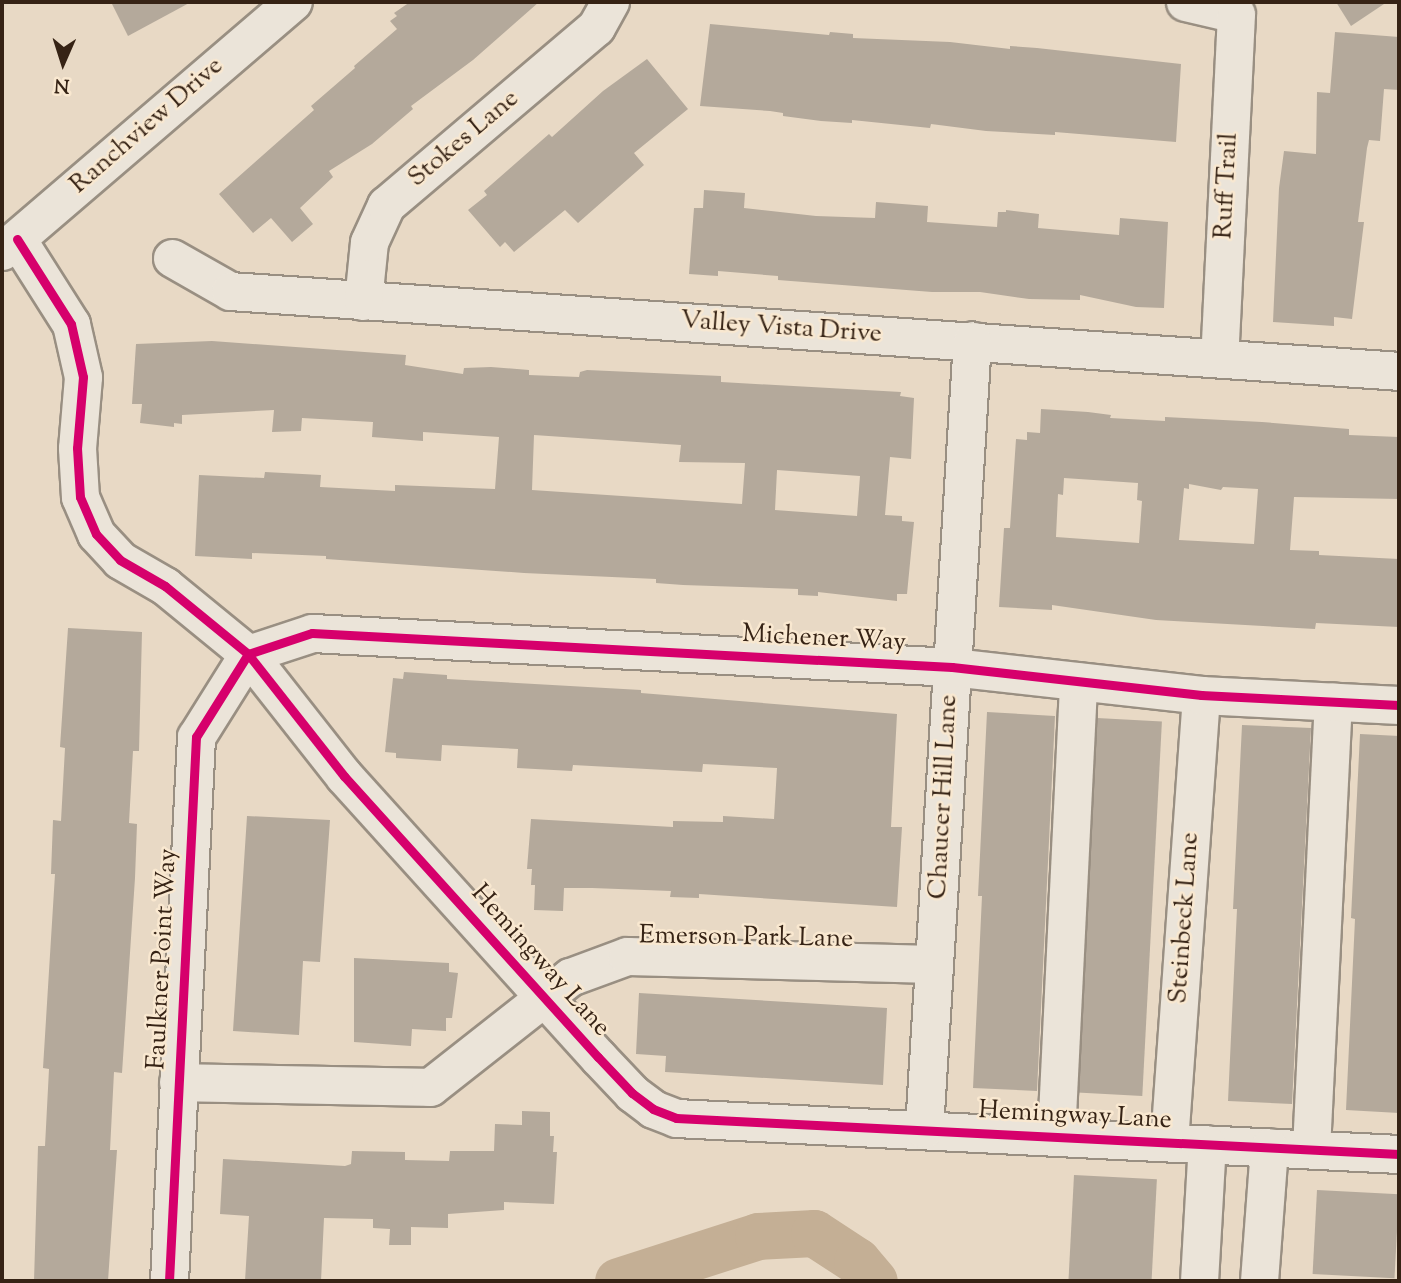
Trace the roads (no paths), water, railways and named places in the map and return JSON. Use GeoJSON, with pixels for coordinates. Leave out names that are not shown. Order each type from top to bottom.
{"type":"FeatureCollection","features":[{"type":"Feature","properties":{"kind":"street","name":"Stokes Lane"},"geometry":{"type":"LineString","coordinates":[[363,301],[369,242],[386,205],[596,27],[610,2]]}},
{"type":"Feature","properties":{"kind":"street","name":"Ruff Trail"},"geometry":{"type":"LineString","coordinates":[[1185,2],[1236,14],[1219,358]]}},
{"type":"Feature","properties":{"kind":"street","name":"Ranchview Drive"},"geometry":{"type":"LineString","coordinates":[[9,245],[289,3]]}},
{"type":"Feature","properties":{"kind":"street","name":"Hemingway Lane"},"geometry":{"type":"LineString","coordinates":[[9,245],[71,324],[83,377],[77,448],[80,497],[96,534],[120,560],[165,586],[248,654],[344,776],[632,1093],[653,1110],[676,1118],[1399,1154]]}},
{"type":"Feature","properties":{"kind":"street","name":"Valley Vista Drive"},"geometry":{"type":"LineString","coordinates":[[172,258],[230,291],[1399,371]]}},
{"type":"Feature","properties":{"kind":"street","name":"Chaucer Hill Lane"},"geometry":{"type":"LineString","coordinates":[[925,1129],[972,340]]}},
{"type":"Feature","properties":{"kind":"street","name":"Michener Way"},"geometry":{"type":"LineString","coordinates":[[248,654],[312,633],[952,667],[1200,695],[1399,705]]}},
{"type":"Feature","properties":{"kind":"street","name":"Faulkner Point Way"},"geometry":{"type":"LineString","coordinates":[[169,1281],[196,737],[248,654]]}},
{"type":"Feature","properties":{"kind":"street"},"geometry":{"type":"LineString","coordinates":[[1056,1136],[1078,682]]}},
{"type":"Feature","properties":{"kind":"street","name":"Steinbeck Lane"},"geometry":{"type":"LineString","coordinates":[[1169,1142],[1200,695]]}},
{"type":"Feature","properties":{"kind":"street"},"geometry":{"type":"LineString","coordinates":[[1311,1149],[1333,702]]}},
{"type":"Feature","properties":{"kind":"street","name":"Emerson Park Lane"},"geometry":{"type":"LineString","coordinates":[[178,1082],[430,1087],[570,977],[627,956],[934,964]]}},
{"type":"Feature","properties":{"kind":"street"},"geometry":{"type":"LineString","coordinates":[[1199,1281],[1207,1144]]}},
{"type":"Feature","properties":{"kind":"street"},"geometry":{"type":"LineString","coordinates":[[1259,1281],[1269,1147]]}},
{"type":"Feature","properties":{"kind":"waterway"},"geometry":{"type":"LineString","coordinates":[[618,1281],[758,1236],[814,1233],[857,1261],[874,1281]]}}]}
